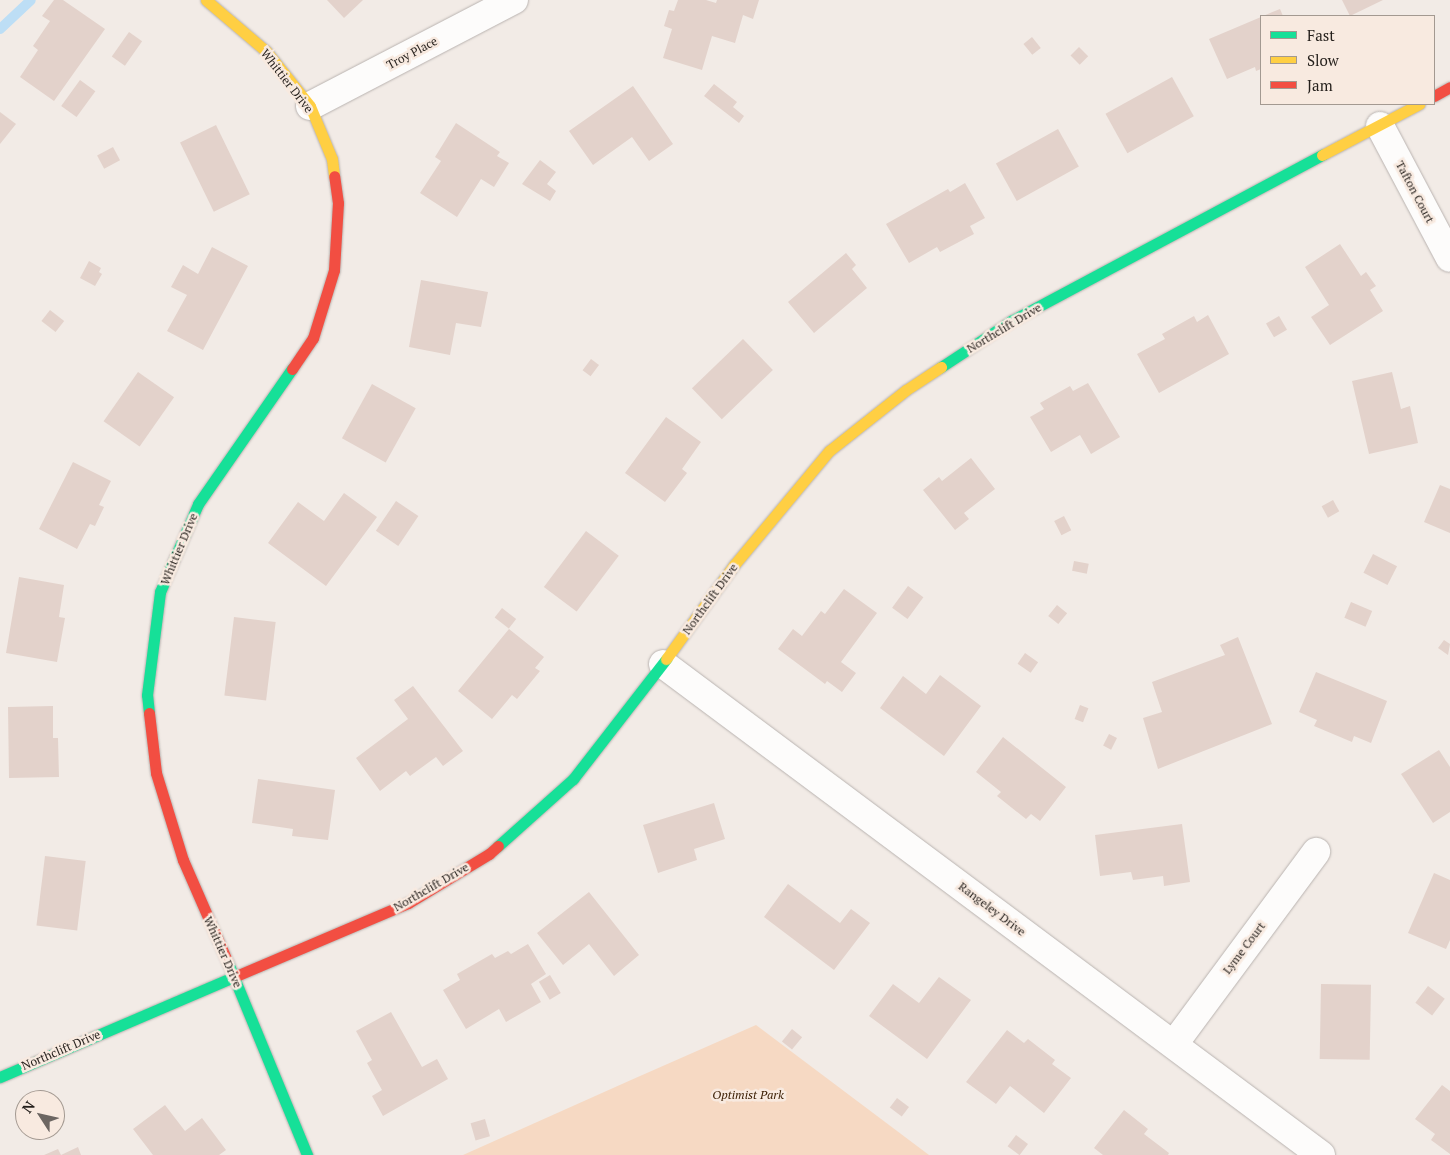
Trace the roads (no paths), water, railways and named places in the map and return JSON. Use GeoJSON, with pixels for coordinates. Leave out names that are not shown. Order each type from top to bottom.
{"type":"FeatureCollection","features":[{"type":"Feature","properties":{"kind":"street","name":"Whittier Drive"},"geometry":{"type":"LineString","coordinates":[[206,0],[266,51],[310,106],[332,159],[338,204],[334,270],[312,338],[198,504],[160,592],[147,695],[156,773],[183,860],[234,976],[307,1155]]}},
{"type":"Feature","properties":{"kind":"street","name":"Troy Place"},"geometry":{"type":"LineString","coordinates":[[310,106],[514,0]]}},
{"type":"Feature","properties":{"kind":"street"},"geometry":{"type":"LineString","coordinates":[[1435,95],[1450,87]]}},
{"type":"Feature","properties":{"kind":"street","name":"Northclift Drive"},"geometry":{"type":"LineString","coordinates":[[0,1077],[408,903],[489,854],[573,779],[662,664],[734,565],[829,451],[906,390],[1011,321],[1418,105]]}},
{"type":"Feature","properties":{"kind":"street","name":"Tafton Court"},"geometry":{"type":"LineString","coordinates":[[1380,126],[1450,258]]}},
{"type":"Feature","properties":{"kind":"street","name":"Rangeley Drive"},"geometry":{"type":"LineString","coordinates":[[662,664],[1322,1155]]}},
{"type":"Feature","properties":{"kind":"street","name":"Lyme Court"},"geometry":{"type":"LineString","coordinates":[[1174,1044],[1316,852]]}},
{"type":"Feature","properties":{"kind":"waterway"},"geometry":{"type":"LineString","coordinates":[[0,29],[31,0]]}},
{"type":"Feature","properties":{"kind":"park label","name":"Optimist Park"},"geometry":{"type":"Point","coordinates":[748,1095]}}]}
